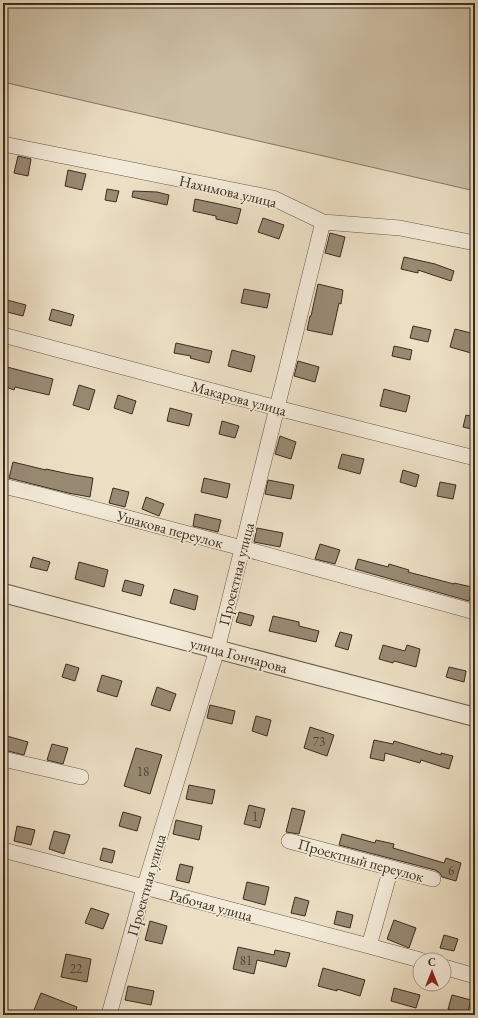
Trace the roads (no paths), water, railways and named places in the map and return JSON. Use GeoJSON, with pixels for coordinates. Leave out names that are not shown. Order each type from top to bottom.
{"type":"FeatureCollection","features":[{"type":"Feature","properties":{"kind":"street","name":"Нахимова улица"},"geometry":{"type":"LineString","coordinates":[[3,144],[273,198],[324,222],[400,228],[475,243]]}},
{"type":"Feature","properties":{"kind":"street","name":"Проектная улица"},"geometry":{"type":"LineString","coordinates":[[109,1015],[144,888],[217,650],[324,222]]}},
{"type":"Feature","properties":{"kind":"street","name":"Макарова улица"},"geometry":{"type":"LineString","coordinates":[[3,336],[475,458]]}},
{"type":"Feature","properties":{"kind":"street","name":"Ушакова переулок"},"geometry":{"type":"LineString","coordinates":[[3,486],[242,548],[475,612]]}},
{"type":"Feature","properties":{"kind":"street","name":"улица Гончарова"},"geometry":{"type":"LineString","coordinates":[[3,593],[475,717]]}},
{"type":"Feature","properties":{"kind":"street"},"geometry":{"type":"LineString","coordinates":[[3,759],[82,777]]}},
{"type":"Feature","properties":{"kind":"street","name":"Проектный переулок"},"geometry":{"type":"LineString","coordinates":[[289,841],[433,879]]}},
{"type":"Feature","properties":{"kind":"street","name":"Рабочая улица"},"geometry":{"type":"LineString","coordinates":[[3,850],[412,958]]}},
{"type":"Feature","properties":{"kind":"street"},"geometry":{"type":"LineString","coordinates":[[369,946],[391,868]]}},
{"type":"Feature","properties":{"kind":"street"},"geometry":{"type":"LineString","coordinates":[[452,969],[475,976]]}}]}
